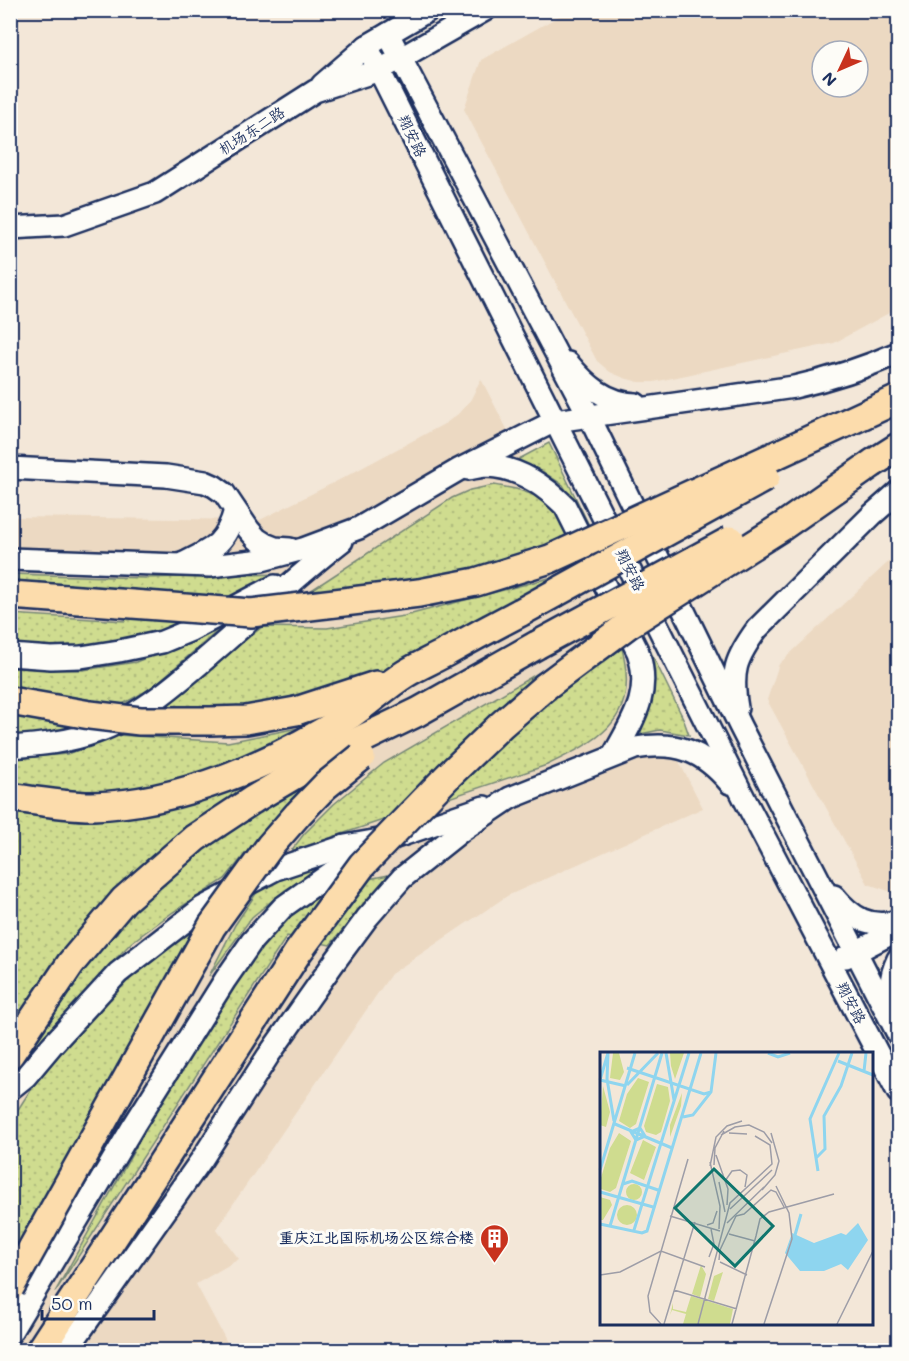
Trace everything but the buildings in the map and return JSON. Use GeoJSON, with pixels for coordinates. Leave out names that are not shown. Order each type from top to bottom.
{"type":"FeatureCollection","features":[{"type":"Feature","properties":{"kind":"highway"},"geometry":{"type":"LineString","coordinates":[[10,595],[251,613],[419,593],[476,582],[550,559],[898,399]]}},
{"type":"Feature","properties":{"kind":"highway"},"geometry":{"type":"LineString","coordinates":[[10,797],[92,806],[132,803],[167,796],[213,782],[270,760],[350,714],[405,675],[748,488],[898,399]]}},
{"type":"Feature","properties":{"kind":"highway"},"geometry":{"type":"LineString","coordinates":[[40,1350],[298,952],[362,865],[448,776],[546,686],[629,624],[783,526],[898,447]]}},
{"type":"Feature","properties":{"kind":"highway"},"geometry":{"type":"LineString","coordinates":[[10,1054],[71,963],[124,900],[195,838],[254,799],[325,757],[418,712],[873,463]]}},
{"type":"Feature","properties":{"kind":"highway"},"geometry":{"type":"LineString","coordinates":[[10,701],[140,721],[246,720],[296,711],[405,675]]}},
{"type":"Feature","properties":{"kind":"highway"},"geometry":{"type":"LineString","coordinates":[[10,1288],[212,926],[270,846],[325,786],[418,712]]}},
{"type":"Feature","properties":{"kind":"main road"},"geometry":{"type":"LineString","coordinates":[[315,91],[367,46],[429,10]]}},
{"type":"Feature","properties":{"kind":"main road","name":"机场东二路"},"geometry":{"type":"LineString","coordinates":[[10,228],[64,225],[155,193],[315,91],[380,70],[486,10]]}},
{"type":"Feature","properties":{"kind":"main road","name":"翔安路"},"geometry":{"type":"LineString","coordinates":[[388,34],[588,416],[740,726],[898,1034]]}},
{"type":"Feature","properties":{"kind":"main road","name":"翔安路"},"geometry":{"type":"LineString","coordinates":[[367,46],[746,802],[898,1092]]}},
{"type":"Feature","properties":{"kind":"main road"},"geometry":{"type":"LineString","coordinates":[[546,336],[577,373],[595,390],[623,403],[663,405]]}},
{"type":"Feature","properties":{"kind":"main road"},"geometry":{"type":"LineString","coordinates":[[10,655],[51,658],[81,657],[162,642],[191,630],[304,560],[454,472],[555,421],[794,387],[847,373],[898,353]]}},
{"type":"Feature","properties":{"kind":"main road"},"geometry":{"type":"LineString","coordinates":[[454,472],[485,466],[502,468],[536,482],[550,491],[565,506],[642,663],[644,677],[642,694],[637,710],[613,756]]}},
{"type":"Feature","properties":{"kind":"main road"},"geometry":{"type":"LineString","coordinates":[[10,468],[166,476],[191,479],[214,486],[224,493],[257,539],[304,560]]}},
{"type":"Feature","properties":{"kind":"main road"},"geometry":{"type":"LineString","coordinates":[[740,726],[733,685],[735,669],[747,642],[765,621],[898,492]]}},
{"type":"Feature","properties":{"kind":"main road"},"geometry":{"type":"LineString","coordinates":[[183,564],[217,545],[229,530],[235,510]]}},
{"type":"Feature","properties":{"kind":"main road"},"geometry":{"type":"LineString","coordinates":[[10,559],[210,566],[262,560],[304,560]]}},
{"type":"Feature","properties":{"kind":"main road"},"geometry":{"type":"LineString","coordinates":[[10,747],[72,739],[121,721],[160,696],[208,656],[304,560]]}},
{"type":"Feature","properties":{"kind":"main road"},"geometry":{"type":"LineString","coordinates":[[10,1089],[26,1076],[118,973],[202,908],[276,869],[345,846],[393,838],[510,798],[635,748],[654,745],[674,746],[693,752],[709,761],[746,802]]}},
{"type":"Feature","properties":{"kind":"main road"},"geometry":{"type":"LineString","coordinates":[[67,1350],[202,1159],[268,1056],[367,918],[402,878],[461,831],[510,798]]}},
{"type":"Feature","properties":{"kind":"main road"},"geometry":{"type":"LineString","coordinates":[[14,1326],[140,1115],[252,941],[283,907],[331,873],[393,838]]}},
{"type":"Feature","properties":{"kind":"main road"},"geometry":{"type":"LineString","coordinates":[[818,876],[845,908],[863,921],[881,924],[898,921]]}},
{"type":"Feature","properties":{"kind":"main road"},"geometry":{"type":"LineString","coordinates":[[859,957],[898,930]]}},
{"type":"Feature","properties":{"kind":"main road"},"geometry":{"type":"LineString","coordinates":[[833,970],[859,957],[898,943]]}},
{"type":"Feature","properties":{"kind":"main road"},"geometry":{"type":"LineString","coordinates":[[898,959],[891,979],[891,988],[898,1008]]}},
{"type":"Feature","properties":{"kind":"shaded area"},"geometry":{"type":"Polygon","coordinates":[[[570,10],[898,11],[898,308],[834,343],[654,382],[639,382],[610,372],[597,361],[464,109],[481,60],[570,10]]]}},
{"type":"Feature","properties":{"kind":"shaded area"},"geometry":{"type":"Polygon","coordinates":[[[481,379],[703,808],[507,896],[391,974],[216,1229],[239,1259],[196,1284],[231,1350],[11,1350],[11,517],[260,520],[446,423],[470,401],[481,379]]]}},
{"type":"Feature","properties":{"kind":"shaded area"},"geometry":{"type":"Polygon","coordinates":[[[898,553],[898,894],[868,884],[767,700],[779,664],[898,553]]]}},
{"type":"Feature","properties":{"kind":"green space"},"geometry":{"type":"Polygon","coordinates":[[[549,443],[683,718],[689,735],[660,730],[640,734],[652,700],[653,687],[650,671],[576,508],[563,485],[543,472],[517,460],[549,443]]]}},
{"type":"Feature","properties":{"kind":"green space"},"geometry":{"type":"Polygon","coordinates":[[[494,485],[537,496],[557,511],[569,539],[459,574],[301,597],[452,498],[470,490],[494,485]]]}},
{"type":"Feature","properties":{"kind":"green space"},"geometry":{"type":"Polygon","coordinates":[[[11,574],[145,578],[280,574],[189,626],[79,653],[11,648],[10,614],[125,621],[138,594],[11,584],[11,574]]]}},
{"type":"Feature","properties":{"kind":"green space"},"geometry":{"type":"Polygon","coordinates":[[[553,577],[474,624],[388,670],[311,694],[258,706],[159,709],[262,627],[327,628],[404,616],[553,577]]]}},
{"type":"Feature","properties":{"kind":"green space"},"geometry":{"type":"Polygon","coordinates":[[[222,627],[150,689],[79,728],[35,737],[11,738],[10,668],[83,670],[136,662],[222,627]]]}},
{"type":"Feature","properties":{"kind":"green space"},"geometry":{"type":"Polygon","coordinates":[[[615,628],[622,646],[625,664],[626,685],[623,702],[617,717],[594,739],[547,765],[291,851],[304,834],[334,804],[384,763],[615,628]]]}},
{"type":"Feature","properties":{"kind":"green space"},"geometry":{"type":"Polygon","coordinates":[[[313,725],[225,772],[92,797],[11,791],[11,759],[67,754],[118,735],[228,742],[313,725]]]}},
{"type":"Feature","properties":{"kind":"green space"},"geometry":{"type":"Polygon","coordinates":[[[317,755],[197,827],[11,1039],[11,812],[95,821],[182,806],[251,784],[317,755]]]}},
{"type":"Feature","properties":{"kind":"green space"},"geometry":{"type":"Polygon","coordinates":[[[318,778],[269,824],[225,879],[173,912],[132,942],[99,976],[16,1074],[77,975],[127,917],[177,867],[209,843],[318,778]]]}},
{"type":"Feature","properties":{"kind":"green space"},"geometry":{"type":"Polygon","coordinates":[[[335,859],[285,890],[252,917],[209,976],[235,925],[261,886],[335,859]]]}},
{"type":"Feature","properties":{"kind":"green space"},"geometry":{"type":"Polygon","coordinates":[[[389,875],[330,945],[287,936],[55,1292],[168,1090],[247,961],[289,912],[327,887],[389,875]]]}},
{"type":"Feature","properties":{"kind":"green space"},"geometry":{"type":"Polygon","coordinates":[[[206,917],[11,1264],[10,1122],[33,1086],[98,1010],[147,962],[206,917]]]}},
{"type":"Feature","properties":{"kind":"place","name":"重庆江北国际机场公区综合楼"},"geometry":{"type":"Point","coordinates":[495,1264]}}]}
